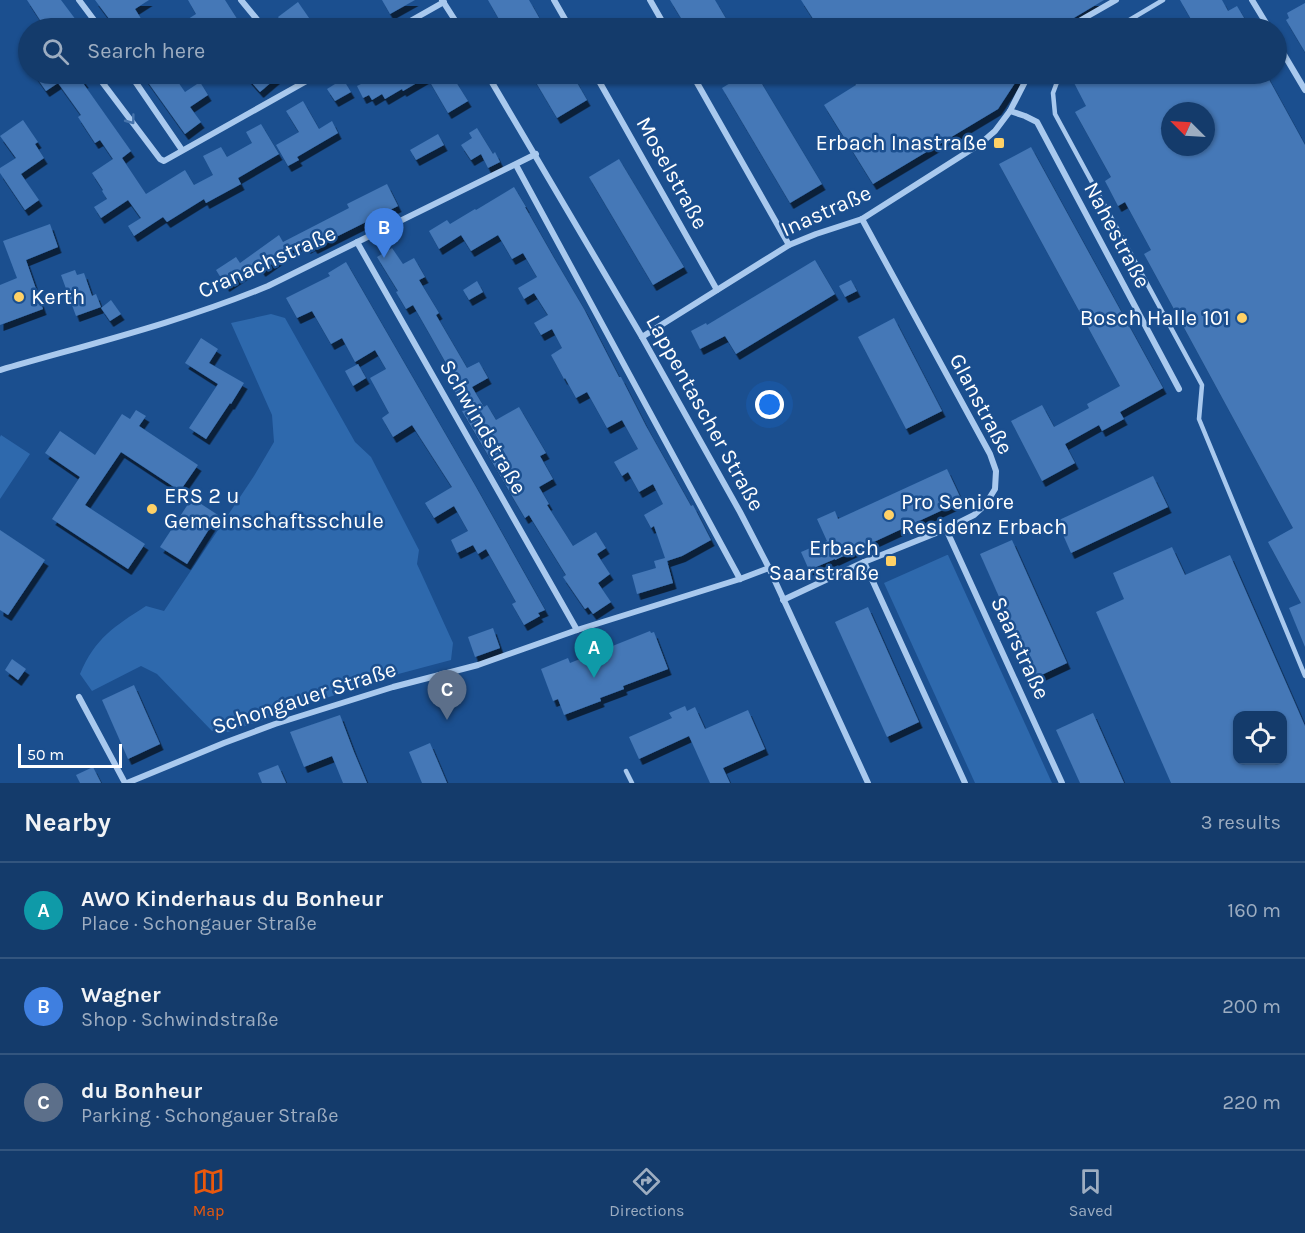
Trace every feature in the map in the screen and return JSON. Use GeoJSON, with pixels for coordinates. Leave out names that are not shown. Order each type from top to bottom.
{"type":"FeatureCollection","features":[{"type":"Feature","properties":{"kind":"street"},"geometry":{"type":"LineString","coordinates":[[79,0],[92,18]]}},
{"type":"Feature","properties":{"kind":"street"},"geometry":{"type":"LineString","coordinates":[[241,0],[256,18]]}},
{"type":"Feature","properties":{"kind":"street"},"geometry":{"type":"LineString","coordinates":[[554,0],[564,18]]}},
{"type":"Feature","properties":{"kind":"street"},"geometry":{"type":"LineString","coordinates":[[650,0],[660,18]]}},
{"type":"Feature","properties":{"kind":"street"},"geometry":{"type":"LineString","coordinates":[[1084,18],[1116,0]]}},
{"type":"Feature","properties":{"kind":"street"},"geometry":{"type":"LineString","coordinates":[[1252,0],[1263,18]]}},
{"type":"Feature","properties":{"kind":"street"},"geometry":{"type":"LineString","coordinates":[[415,18],[443,1],[453,18]]}},
{"type":"Feature","properties":{"kind":"street"},"geometry":{"type":"LineString","coordinates":[[1287,60],[1305,90]]}},
{"type":"Feature","properties":{"kind":"street"},"geometry":{"type":"LineString","coordinates":[[104,84],[160,159],[164,161],[302,84]]}},
{"type":"Feature","properties":{"kind":"street"},"geometry":{"type":"LineString","coordinates":[[137,84],[182,150]]}},
{"type":"Feature","properties":{"kind":"street","name":"Lappentascher Straße"},"geometry":{"type":"LineString","coordinates":[[493,84],[642,337],[769,568],[868,783]]}},
{"type":"Feature","properties":{"kind":"street","name":"Moselstraße"},"geometry":{"type":"LineString","coordinates":[[602,84],[717,290]]}},
{"type":"Feature","properties":{"kind":"street"},"geometry":{"type":"LineString","coordinates":[[698,84],[789,245]]}},
{"type":"Feature","properties":{"kind":"street","name":"Inastraße"},"geometry":{"type":"LineString","coordinates":[[642,337],[789,245],[862,219],[981,144],[1010,111],[1024,84]]}},
{"type":"Feature","properties":{"kind":"street","name":"Nahestraße"},"geometry":{"type":"LineString","coordinates":[[1010,111],[1037,122],[1179,389]]}},
{"type":"Feature","properties":{"kind":"street","name":"Cranachstraße"},"geometry":{"type":"LineString","coordinates":[[0,370],[187,317],[228,303],[268,286],[536,154]]}},
{"type":"Feature","properties":{"kind":"street"},"geometry":{"type":"LineString","coordinates":[[516,165],[740,579]]}},
{"type":"Feature","properties":{"kind":"street","name":"Glanstraße"},"geometry":{"type":"LineString","coordinates":[[783,600],[974,515],[986,505],[995,489],[996,471],[990,454],[862,219]]}},
{"type":"Feature","properties":{"kind":"street","name":"Schwindstraße"},"geometry":{"type":"LineString","coordinates":[[357,242],[577,630]]}},
{"type":"Feature","properties":{"kind":"street","name":"Saarstraße"},"geometry":{"type":"LineString","coordinates":[[946,529],[1062,783]]}},
{"type":"Feature","properties":{"kind":"street"},"geometry":{"type":"LineString","coordinates":[[864,562],[965,783]]}},
{"type":"Feature","properties":{"kind":"street","name":"Schongauer Straße"},"geometry":{"type":"LineString","coordinates":[[126,783],[224,742],[275,724],[393,687],[478,665],[577,630],[769,568]]}},
{"type":"Feature","properties":{"kind":"street"},"geometry":{"type":"LineString","coordinates":[[79,697],[126,783]]}},
{"type":"Feature","properties":{"kind":"lane"},"geometry":{"type":"LineString","coordinates":[[1133,18],[1163,0]]}},
{"type":"Feature","properties":{"kind":"lane"},"geometry":{"type":"LineString","coordinates":[[1056,84],[1053,93],[1055,114],[1202,385],[1199,419],[1305,676]]}},
{"type":"Feature","properties":{"kind":"lane"},"geometry":{"type":"LineString","coordinates":[[626,771],[632,783]]}},
{"type":"Feature","properties":{"kind":"shaded area"},"geometry":{"type":"Polygon","coordinates":[[[271,314],[285,318],[355,442],[371,457],[419,550],[417,564],[453,643],[451,660],[387,677],[228,732],[212,731],[157,674],[141,666],[92,691],[80,674],[92,651],[115,627],[146,606],[164,611],[274,442],[272,415],[231,323],[271,314]]]}},
{"type":"Feature","properties":{"kind":"shaded area"},"geometry":{"type":"Polygon","coordinates":[[[1,435],[30,454],[0,499],[0,437],[1,435]]]}},
{"type":"Feature","properties":{"kind":"shaded area"},"geometry":{"type":"Polygon","coordinates":[[[948,555],[1052,783],[975,783],[884,583],[948,555]]]}},
{"type":"Feature","properties":{"kind":"building"},"geometry":{"type":"Polygon","coordinates":[[[27,0],[61,0],[74,18],[39,18],[27,0]]]}},
{"type":"Feature","properties":{"kind":"building"},"geometry":{"type":"Polygon","coordinates":[[[95,0],[149,0],[135,9],[141,18],[108,18],[95,0]]]}},
{"type":"Feature","properties":{"kind":"building"},"geometry":{"type":"Polygon","coordinates":[[[188,0],[225,0],[237,18],[190,18],[196,14],[188,0]]]}},
{"type":"Feature","properties":{"kind":"building"},"geometry":{"type":"Polygon","coordinates":[[[382,0],[415,0],[390,14],[382,0]]]}},
{"type":"Feature","properties":{"kind":"building"},"geometry":{"type":"Polygon","coordinates":[[[488,0],[529,0],[539,18],[498,18],[488,0]]]}},
{"type":"Feature","properties":{"kind":"building"},"geometry":{"type":"Polygon","coordinates":[[[670,0],[715,0],[726,18],[681,18],[670,0]]]}},
{"type":"Feature","properties":{"kind":"building"},"geometry":{"type":"Polygon","coordinates":[[[801,0],[1104,0],[1074,18],[813,18],[801,0]]]}},
{"type":"Feature","properties":{"kind":"building"},"geometry":{"type":"Polygon","coordinates":[[[1180,0],[1222,0],[1228,11],[1237,6],[1244,18],[1190,18],[1180,0]]]}},
{"type":"Feature","properties":{"kind":"building"},"geometry":{"type":"Polygon","coordinates":[[[298,2],[309,18],[279,18],[298,2]]]}},
{"type":"Feature","properties":{"kind":"building"},"geometry":{"type":"Polygon","coordinates":[[[1305,3],[1305,52],[1287,22],[1289,18],[1287,13],[1305,3]]]}},
{"type":"Feature","properties":{"kind":"building"},"geometry":{"type":"Polygon","coordinates":[[[41,84],[56,84],[46,91],[41,84]]]}},
{"type":"Feature","properties":{"kind":"building"},"geometry":{"type":"Polygon","coordinates":[[[59,84],[84,84],[131,151],[122,158],[146,194],[185,170],[194,185],[213,175],[203,156],[221,147],[227,157],[252,143],[246,132],[261,124],[279,154],[238,178],[241,184],[206,203],[204,199],[167,222],[163,217],[134,236],[128,226],[141,218],[128,200],[101,218],[94,207],[107,199],[92,173],[113,159],[100,140],[95,143],[78,117],[81,115],[59,84]]]}},
{"type":"Feature","properties":{"kind":"building"},"geometry":{"type":"Polygon","coordinates":[[[149,84],[179,84],[185,92],[197,84],[201,84],[208,95],[190,107],[201,122],[185,134],[149,84]]]}},
{"type":"Feature","properties":{"kind":"building"},"geometry":{"type":"Polygon","coordinates":[[[253,84],[269,84],[260,92],[253,84]]]}},
{"type":"Feature","properties":{"kind":"building"},"geometry":{"type":"Polygon","coordinates":[[[335,84],[346,84],[351,92],[335,101],[327,89],[335,84]]]}},
{"type":"Feature","properties":{"kind":"building"},"geometry":{"type":"Polygon","coordinates":[[[361,84],[415,84],[385,99],[382,94],[372,100],[369,95],[363,98],[357,86],[361,84]]]}},
{"type":"Feature","properties":{"kind":"building"},"geometry":{"type":"Polygon","coordinates":[[[431,84],[457,84],[468,101],[448,113],[431,84]]]}},
{"type":"Feature","properties":{"kind":"building"},"geometry":{"type":"Polygon","coordinates":[[[537,84],[578,84],[587,100],[557,118],[537,84]]]}},
{"type":"Feature","properties":{"kind":"building"},"geometry":{"type":"Polygon","coordinates":[[[729,84],[762,84],[822,184],[790,203],[722,88],[729,84]]]}},
{"type":"Feature","properties":{"kind":"building"},"geometry":{"type":"Polygon","coordinates":[[[1014,84],[998,109],[873,184],[824,105],[856,85],[1014,84]]]}},
{"type":"Feature","properties":{"kind":"building","name":"Bosch Halle 101"},"geometry":{"type":"Polygon","coordinates":[[[1075,84],[1271,84],[1305,145],[1305,647],[1289,608],[1301,603],[1268,542],[1293,528],[1144,254],[1151,250],[1125,202],[1118,206],[1105,181],[1111,177],[1075,112],[1086,106],[1075,84]]]}},
{"type":"Feature","properties":{"kind":"building"},"geometry":{"type":"Polygon","coordinates":[[[303,101],[319,129],[332,121],[338,133],[297,157],[299,160],[288,166],[276,145],[299,132],[286,111],[303,101]]]}},
{"type":"Feature","properties":{"kind":"building"},"geometry":{"type":"Polygon","coordinates":[[[23,120],[38,142],[35,144],[44,158],[21,174],[39,200],[25,210],[0,173],[0,168],[16,158],[0,136],[23,120]]]}},
{"type":"Feature","properties":{"kind":"building"},"geometry":{"type":"Polygon","coordinates":[[[477,128],[500,162],[488,168],[481,154],[471,160],[461,145],[472,138],[469,133],[477,128]]]}},
{"type":"Feature","properties":{"kind":"building"},"geometry":{"type":"Polygon","coordinates":[[[438,134],[444,145],[416,160],[410,150],[438,134]]]}},
{"type":"Feature","properties":{"kind":"building"},"geometry":{"type":"Polygon","coordinates":[[[1031,147],[1163,388],[1120,412],[1124,419],[1102,431],[1099,425],[1065,444],[1075,463],[1042,481],[1011,421],[1042,405],[1054,427],[1089,408],[1087,404],[1120,386],[999,164],[1031,147]]]}},
{"type":"Feature","properties":{"kind":"building"},"geometry":{"type":"Polygon","coordinates":[[[619,159],[684,267],[653,285],[589,177],[619,159]]]}},
{"type":"Feature","properties":{"kind":"building"},"geometry":{"type":"Polygon","coordinates":[[[387,184],[398,206],[314,248],[312,245],[307,248],[303,242],[262,271],[258,265],[226,286],[216,270],[236,257],[240,263],[279,235],[283,242],[349,208],[347,204],[387,184]]]}},
{"type":"Feature","properties":{"kind":"building"},"geometry":{"type":"Polygon","coordinates":[[[514,187],[711,540],[682,556],[667,561],[673,583],[637,594],[632,575],[656,568],[654,561],[665,558],[654,526],[651,528],[644,515],[663,504],[653,484],[639,492],[628,472],[622,476],[614,462],[638,449],[622,420],[607,428],[587,392],[576,398],[564,379],[551,355],[562,348],[552,329],[541,335],[534,323],[548,315],[534,293],[524,299],[518,288],[537,277],[523,253],[512,259],[498,235],[471,251],[461,235],[439,249],[429,231],[447,220],[450,224],[514,187]]]}},
{"type":"Feature","properties":{"kind":"building"},"geometry":{"type":"Polygon","coordinates":[[[50,224],[58,247],[26,260],[43,309],[0,325],[0,285],[17,278],[3,241],[50,224]]]}},
{"type":"Feature","properties":{"kind":"building"},"geometry":{"type":"Polygon","coordinates":[[[392,248],[403,264],[414,258],[425,277],[419,280],[439,313],[436,315],[467,368],[479,362],[488,378],[472,387],[484,407],[487,405],[496,420],[519,407],[546,453],[540,456],[553,479],[539,487],[549,504],[547,505],[573,546],[596,532],[606,548],[597,554],[610,574],[598,583],[611,602],[593,614],[588,607],[585,609],[563,577],[566,575],[529,515],[525,518],[462,411],[464,410],[448,378],[451,377],[449,373],[451,372],[429,333],[413,305],[406,309],[396,292],[398,291],[377,257],[392,248]]]}},
{"type":"Feature","properties":{"kind":"building"},"geometry":{"type":"Polygon","coordinates":[[[815,260],[835,294],[736,354],[725,336],[700,349],[691,331],[706,323],[707,325],[815,260]]]}},
{"type":"Feature","properties":{"kind":"building"},"geometry":{"type":"Polygon","coordinates":[[[346,262],[545,610],[538,613],[540,616],[524,625],[512,604],[516,602],[486,549],[478,554],[473,545],[457,553],[451,540],[468,531],[454,506],[434,518],[425,503],[452,487],[412,425],[393,437],[382,418],[389,413],[370,378],[386,369],[375,350],[355,362],[342,338],[331,344],[312,311],[297,318],[286,298],[330,276],[328,273],[346,262]]]}},
{"type":"Feature","properties":{"kind":"building"},"geometry":{"type":"Polygon","coordinates":[[[75,270],[77,275],[84,273],[92,296],[96,294],[101,307],[76,316],[61,275],[75,270]]]}},
{"type":"Feature","properties":{"kind":"building"},"geometry":{"type":"Polygon","coordinates":[[[851,280],[857,291],[845,297],[839,286],[851,280]]]}},
{"type":"Feature","properties":{"kind":"building"},"geometry":{"type":"Polygon","coordinates":[[[477,281],[483,292],[469,300],[463,290],[477,281]]]}},
{"type":"Feature","properties":{"kind":"building"},"geometry":{"type":"Polygon","coordinates":[[[111,300],[121,314],[110,321],[101,308],[111,300]]]}},
{"type":"Feature","properties":{"kind":"building"},"geometry":{"type":"Polygon","coordinates":[[[894,318],[942,411],[906,429],[858,337],[894,318]]]}},
{"type":"Feature","properties":{"kind":"building"},"geometry":{"type":"Polygon","coordinates":[[[201,338],[218,349],[209,363],[244,383],[206,439],[189,428],[218,384],[185,363],[201,338]]]}},
{"type":"Feature","properties":{"kind":"building"},"geometry":{"type":"Polygon","coordinates":[[[358,364],[366,378],[353,386],[345,371],[358,364]]]}},
{"type":"Feature","properties":{"kind":"building"},"geometry":{"type":"Polygon","coordinates":[[[136,410],[146,416],[139,426],[198,465],[180,491],[121,452],[85,505],[145,544],[128,569],[52,519],[80,477],[45,453],[60,431],[95,455],[122,414],[130,419],[136,410]]]}},
{"type":"Feature","properties":{"kind":"building","name":"Pro Seniore Residenz Erbach"},"geometry":{"type":"Polygon","coordinates":[[[947,469],[962,501],[809,570],[801,552],[827,541],[817,519],[835,511],[838,519],[947,469]]]}},
{"type":"Feature","properties":{"kind":"building"},"geometry":{"type":"Polygon","coordinates":[[[1153,476],[1168,507],[1071,553],[1057,521],[1153,476]]]}},
{"type":"Feature","properties":{"kind":"building"},"geometry":{"type":"Polygon","coordinates":[[[192,498],[218,515],[187,564],[160,547],[192,498]]]}},
{"type":"Feature","properties":{"kind":"building"},"geometry":{"type":"Polygon","coordinates":[[[0,530],[45,560],[8,615],[0,610],[0,530]]]}},
{"type":"Feature","properties":{"kind":"building"},"geometry":{"type":"Polygon","coordinates":[[[1012,540],[1067,663],[1035,678],[980,554],[1012,540]]]}},
{"type":"Feature","properties":{"kind":"building"},"geometry":{"type":"Polygon","coordinates":[[[1172,547],[1185,575],[1230,555],[1305,726],[1305,783],[1171,783],[1096,612],[1124,599],[1113,573],[1172,547]]]}},
{"type":"Feature","properties":{"kind":"building"},"geometry":{"type":"Polygon","coordinates":[[[868,607],[919,722],[887,737],[835,622],[868,607]]]}},
{"type":"Feature","properties":{"kind":"building"},"geometry":{"type":"Polygon","coordinates":[[[493,628],[500,648],[475,657],[468,637],[493,628]]]}},
{"type":"Feature","properties":{"kind":"building"},"geometry":{"type":"Polygon","coordinates":[[[650,631],[654,632],[668,669],[623,686],[624,689],[600,698],[601,701],[564,715],[558,699],[553,701],[541,669],[568,658],[570,663],[650,631]]]}},
{"type":"Feature","properties":{"kind":"building"},"geometry":{"type":"Polygon","coordinates":[[[12,659],[26,669],[18,680],[5,670],[12,659]]]}},
{"type":"Feature","properties":{"kind":"building"},"geometry":{"type":"Polygon","coordinates":[[[134,685],[160,744],[128,759],[102,700],[134,685]]]}},
{"type":"Feature","properties":{"kind":"building"},"geometry":{"type":"Polygon","coordinates":[[[685,706],[687,711],[695,707],[705,729],[748,710],[765,749],[723,768],[730,783],[710,783],[689,736],[639,759],[629,737],[672,718],[669,713],[685,706]]]}},
{"type":"Feature","properties":{"kind":"building"},"geometry":{"type":"Polygon","coordinates":[[[1093,713],[1124,783],[1080,783],[1056,730],[1093,713]]]}},
{"type":"Feature","properties":{"kind":"building"},"geometry":{"type":"Polygon","coordinates":[[[340,715],[367,783],[343,783],[332,756],[304,767],[290,732],[340,715]]]}},
{"type":"Feature","properties":{"kind":"building"},"geometry":{"type":"Polygon","coordinates":[[[430,743],[447,783],[422,783],[409,752],[430,743]]]}},
{"type":"Feature","properties":{"kind":"building"},"geometry":{"type":"Polygon","coordinates":[[[278,765],[286,783],[262,783],[258,773],[278,765]]]}},
{"type":"Feature","properties":{"kind":"building"},"geometry":{"type":"Polygon","coordinates":[[[93,767],[101,783],[80,783],[76,775],[93,767]]]}},
{"type":"Feature","properties":{"kind":"place","name":"Erbach Inastraße"},"geometry":{"type":"Point","coordinates":[999,143]}},
{"type":"Feature","properties":{"kind":"place","name":"Wagner"},"geometry":{"type":"Point","coordinates":[384,258]}},
{"type":"Feature","properties":{"kind":"place","name":"Kerth"},"geometry":{"type":"Point","coordinates":[19,297]}},
{"type":"Feature","properties":{"kind":"place","name":"Bosch Halle 101"},"geometry":{"type":"Point","coordinates":[1242,318]}},
{"type":"Feature","properties":{"kind":"place","name":"ERS 2 u Gemeinschaftsschule"},"geometry":{"type":"Point","coordinates":[152,509]}},
{"type":"Feature","properties":{"kind":"place","name":"Pro Seniore Residenz Erbach"},"geometry":{"type":"Point","coordinates":[889,515]}},
{"type":"Feature","properties":{"kind":"place","name":"Erbach Saarstraße"},"geometry":{"type":"Point","coordinates":[891,561]}},
{"type":"Feature","properties":{"kind":"place","name":"AWO Kinderhaus du Bonheur"},"geometry":{"type":"Point","coordinates":[594,678]}},
{"type":"Feature","properties":{"kind":"place","name":"du Bonheur"},"geometry":{"type":"Point","coordinates":[447,720]}}]}
